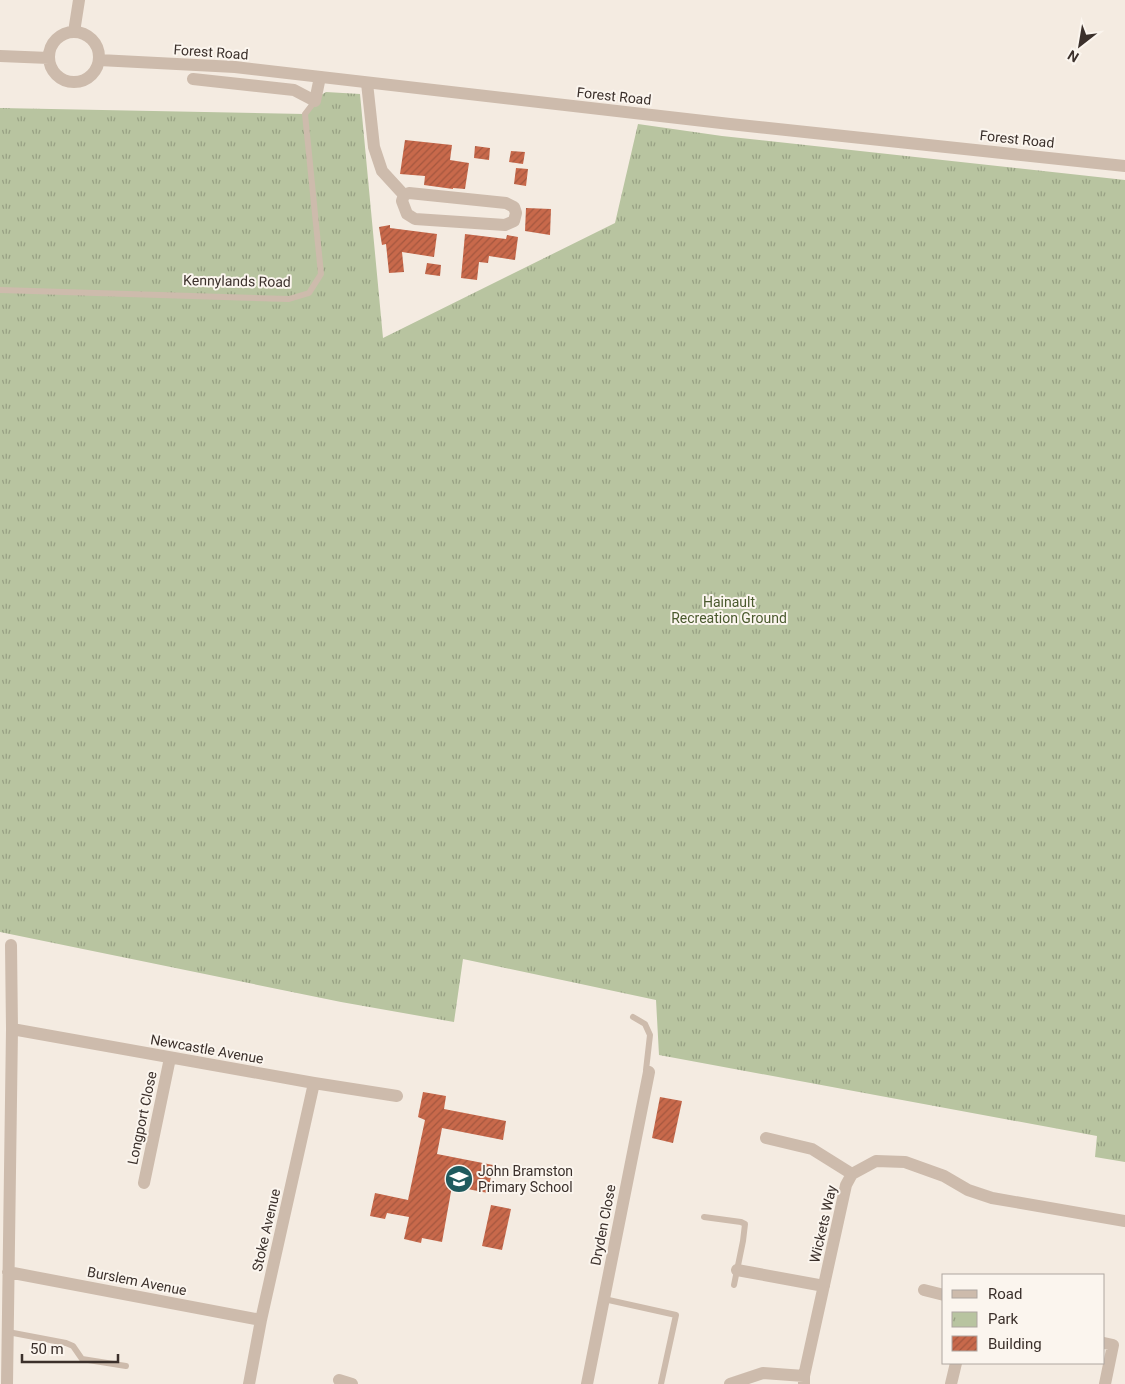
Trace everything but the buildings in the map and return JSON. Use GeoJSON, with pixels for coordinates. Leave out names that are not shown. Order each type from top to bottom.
{"type":"FeatureCollection","features":[{"type":"Feature","properties":{"kind":"street"},"geometry":{"type":"LineString","coordinates":[[74,32],[79,0]]}},
{"type":"Feature","properties":{"kind":"street"},"geometry":{"type":"LineString","coordinates":[[74,32],[92,38],[97,46],[99,60],[97,69],[92,76],[84,81],[74,83],[58,77],[52,70],[48,58],[54,41],[61,36],[74,32]]}},
{"type":"Feature","properties":{"kind":"street"},"geometry":{"type":"LineString","coordinates":[[0,56],[48,58]]}},
{"type":"Feature","properties":{"kind":"street","name":"Forest Road"},"geometry":{"type":"LineString","coordinates":[[99,60],[236,67],[1125,166]]}},
{"type":"Feature","properties":{"kind":"street","name":"Kennylands Road"},"geometry":{"type":"LineString","coordinates":[[315,100],[320,77]]}},
{"type":"Feature","properties":{"kind":"street"},"geometry":{"type":"LineString","coordinates":[[193,79],[294,90],[315,100]]}},
{"type":"Feature","properties":{"kind":"street"},"geometry":{"type":"LineString","coordinates":[[367,83],[374,147],[382,171],[404,195]]}},
{"type":"Feature","properties":{"kind":"street"},"geometry":{"type":"LineString","coordinates":[[409,193],[506,203],[514,207],[516,213],[514,221],[505,225],[415,219],[407,214],[402,201],[404,195],[409,193]]}},
{"type":"Feature","properties":{"kind":"street"},"geometry":{"type":"LineString","coordinates":[[7,1384],[12,1029],[11,945]]}},
{"type":"Feature","properties":{"kind":"street","name":"Newcastle Avenue"},"geometry":{"type":"LineString","coordinates":[[12,1029],[397,1096]]}},
{"type":"Feature","properties":{"kind":"street","name":"Longport Close"},"geometry":{"type":"LineString","coordinates":[[144,1183],[170,1058]]}},
{"type":"Feature","properties":{"kind":"street","name":"Dryden Close"},"geometry":{"type":"LineString","coordinates":[[587,1384],[649,1072]]}},
{"type":"Feature","properties":{"kind":"street","name":"Stoke Avenue"},"geometry":{"type":"LineString","coordinates":[[249,1384],[261,1320],[314,1083]]}},
{"type":"Feature","properties":{"kind":"street"},"geometry":{"type":"LineString","coordinates":[[766,1138],[812,1149],[852,1174]]}},
{"type":"Feature","properties":{"kind":"street","name":"Wickets Way"},"geometry":{"type":"LineString","coordinates":[[804,1380],[846,1185],[852,1174],[876,1161],[905,1162],[944,1176],[968,1190],[992,1198],[1125,1221]]}},
{"type":"Feature","properties":{"kind":"street"},"geometry":{"type":"LineString","coordinates":[[737,1270],[824,1286]]}},
{"type":"Feature","properties":{"kind":"street","name":"Burslem Avenue"},"geometry":{"type":"LineString","coordinates":[[8,1272],[261,1320]]}},
{"type":"Feature","properties":{"kind":"street"},"geometry":{"type":"LineString","coordinates":[[924,1290],[942,1294]]}},
{"type":"Feature","properties":{"kind":"street"},"geometry":{"type":"LineString","coordinates":[[1105,1384],[1108,1344]]}},
{"type":"Feature","properties":{"kind":"street"},"geometry":{"type":"LineString","coordinates":[[951,1384],[956,1364]]}},
{"type":"Feature","properties":{"kind":"street"},"geometry":{"type":"LineString","coordinates":[[730,1384],[763,1373],[804,1380]]}},
{"type":"Feature","properties":{"kind":"street"},"geometry":{"type":"LineString","coordinates":[[339,1380],[352,1384]]}},
{"type":"Feature","properties":{"kind":"lane","name":"Kennylands Road"},"geometry":{"type":"LineString","coordinates":[[0,290],[289,299],[309,293],[321,274],[305,114],[315,100]]}},
{"type":"Feature","properties":{"kind":"lane"},"geometry":{"type":"LineString","coordinates":[[633,1016],[645,1024],[650,1035],[646,1070],[649,1072]]}},
{"type":"Feature","properties":{"kind":"lane"},"geometry":{"type":"LineString","coordinates":[[704,1217],[741,1222],[746,1228],[734,1285]]}},
{"type":"Feature","properties":{"kind":"lane"},"geometry":{"type":"LineString","coordinates":[[604,1299],[676,1316],[660,1384]]}},
{"type":"Feature","properties":{"kind":"lane"},"geometry":{"type":"LineString","coordinates":[[8,1332],[66,1343],[73,1346],[82,1358],[126,1366]]}},
{"type":"Feature","properties":{"kind":"green space","name":"Hainault Recreation Ground"},"geometry":{"type":"Polygon","coordinates":[[[326,92],[360,94],[383,338],[615,223],[638,124],[722,136],[1125,180],[1125,1162],[1095,1157],[1097,1136],[659,1055],[656,1000],[463,959],[454,1022],[341,1002],[0,932],[0,108],[305,114],[318,97],[326,92]]]}},
{"type":"Feature","properties":{"kind":"place","name":"John Bramston Primary School"},"geometry":{"type":"Point","coordinates":[459,1179]}}]}
